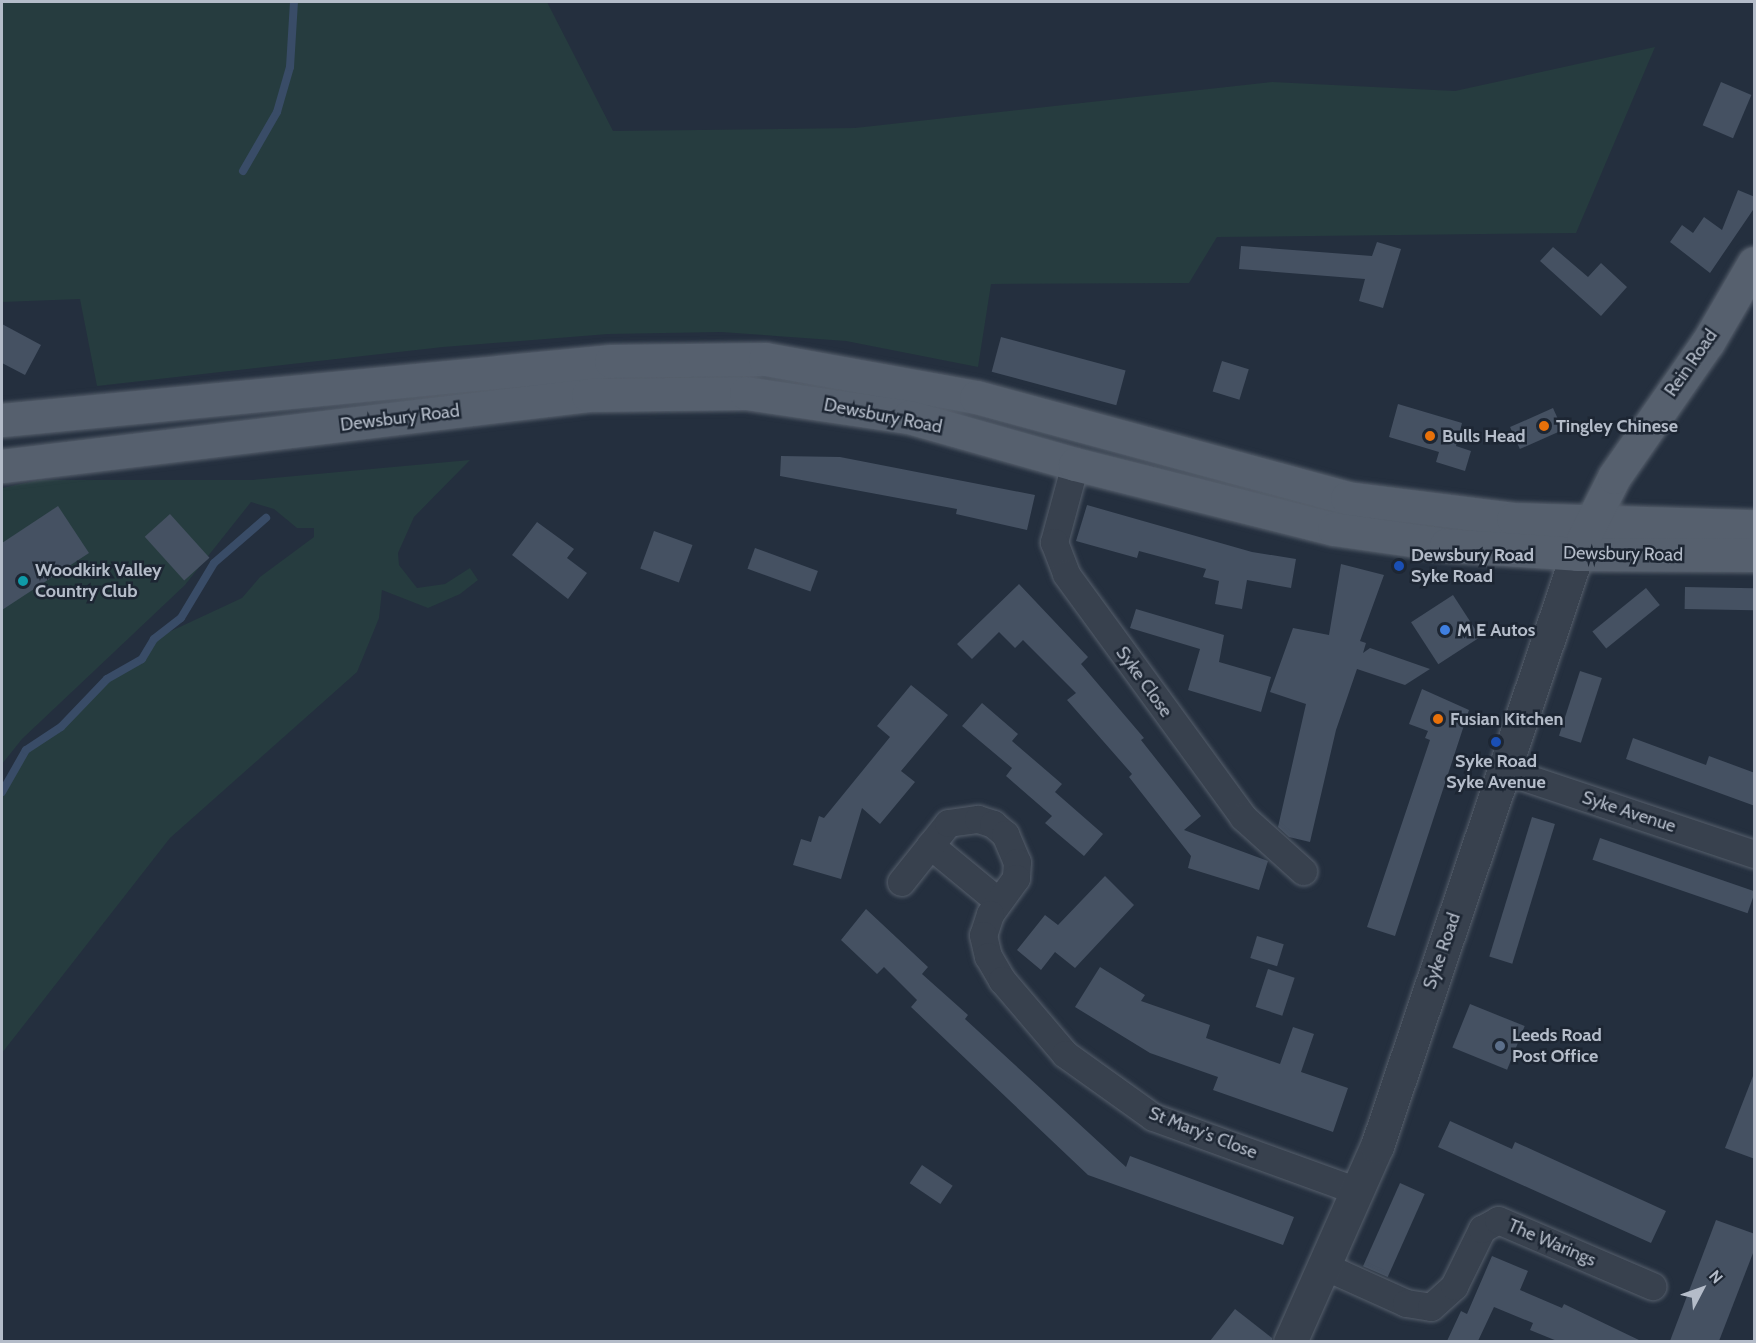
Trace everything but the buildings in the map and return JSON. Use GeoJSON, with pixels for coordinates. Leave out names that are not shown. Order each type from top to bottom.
{"type":"FeatureCollection","features":[{"type":"Feature","properties":{"kind":"main road","name":"Rein Road"},"geometry":{"type":"LineString","coordinates":[[1577,554],[1589,523],[1755,263]]}},
{"type":"Feature","properties":{"kind":"main road","name":"Dewsbury Road"},"geometry":{"type":"LineString","coordinates":[[2,420],[611,361],[765,359],[976,397],[1347,498],[1453,514],[1589,523],[1755,526]]}},
{"type":"Feature","properties":{"kind":"main road","name":"Dewsbury Road"},"geometry":{"type":"LineString","coordinates":[[2,466],[588,395],[746,393],[909,417],[1075,464],[1334,529],[1446,544],[1577,554],[1755,555]]}},
{"type":"Feature","properties":{"kind":"street","name":"Syke Close"},"geometry":{"type":"LineString","coordinates":[[1075,464],[1054,542],[1065,574],[1243,817],[1302,871]]}},
{"type":"Feature","properties":{"kind":"street","name":"Syke Road"},"geometry":{"type":"LineString","coordinates":[[1290,1341],[1377,1146],[1577,554]]}},
{"type":"Feature","properties":{"kind":"street","name":"Syke Avenue"},"geometry":{"type":"LineString","coordinates":[[1503,770],[1755,854]]}},
{"type":"Feature","properties":{"kind":"street","name":"St Mary's Close"},"geometry":{"type":"LineString","coordinates":[[901,882],[948,823],[963,818],[978,819],[1005,834],[1017,862],[1016,878],[998,900],[983,935],[988,956],[1002,980],[1065,1054],[1153,1117],[1357,1191]]}},
{"type":"Feature","properties":{"kind":"street"},"geometry":{"type":"LineString","coordinates":[[930,844],[998,900]]}},
{"type":"Feature","properties":{"kind":"street","name":"The Warings"},"geometry":{"type":"LineString","coordinates":[[1324,1266],[1406,1303],[1431,1307],[1454,1286],[1482,1229],[1498,1220],[1652,1286]]}},
{"type":"Feature","properties":{"kind":"green space"},"geometry":{"type":"Polygon","coordinates":[[[2,2],[547,2],[613,131],[855,128],[1272,82],[1455,91],[1655,47],[1576,233],[1217,237],[1189,283],[991,284],[978,367],[846,341],[721,332],[608,334],[443,347],[97,386],[80,299],[2,302],[2,2]]]}},
{"type":"Feature","properties":{"kind":"green space"},"geometry":{"type":"Polygon","coordinates":[[[470,460],[414,517],[398,553],[399,565],[417,588],[445,584],[470,568],[478,580],[460,594],[428,608],[382,590],[379,618],[357,672],[170,838],[2,1053],[2,792],[26,750],[61,727],[107,679],[142,659],[154,639],[242,598],[260,577],[314,537],[314,528],[297,528],[274,509],[251,502],[185,585],[22,739],[2,764],[2,488],[39,480],[252,480],[470,460]]]}},
{"type":"Feature","properties":{"kind":"waterway"},"geometry":{"type":"LineString","coordinates":[[243,171],[277,112],[290,67],[294,2]]}},
{"type":"Feature","properties":{"kind":"waterway"},"geometry":{"type":"LineString","coordinates":[[2,792],[26,750],[61,727],[107,679],[142,659],[154,639],[181,618],[214,563],[266,518]]}},
{"type":"Feature","properties":{"kind":"place","name":"Tingley Chinese"},"geometry":{"type":"Point","coordinates":[1544,426]}},
{"type":"Feature","properties":{"kind":"place","name":"Bulls Head"},"geometry":{"type":"Point","coordinates":[1430,436]}},
{"type":"Feature","properties":{"kind":"place","name":"Dewsbury Road Syke Road"},"geometry":{"type":"Point","coordinates":[1399,566]}},
{"type":"Feature","properties":{"kind":"place","name":"Woodkirk Valley Country Club"},"geometry":{"type":"Point","coordinates":[23,581]}},
{"type":"Feature","properties":{"kind":"place","name":"M E Autos"},"geometry":{"type":"Point","coordinates":[1445,630]}},
{"type":"Feature","properties":{"kind":"place","name":"Fusian Kitchen"},"geometry":{"type":"Point","coordinates":[1438,719]}},
{"type":"Feature","properties":{"kind":"place","name":"Syke Road Syke Avenue"},"geometry":{"type":"Point","coordinates":[1496,742]}},
{"type":"Feature","properties":{"kind":"place","name":"Leeds Road Post Office"},"geometry":{"type":"Point","coordinates":[1500,1046]}}]}
